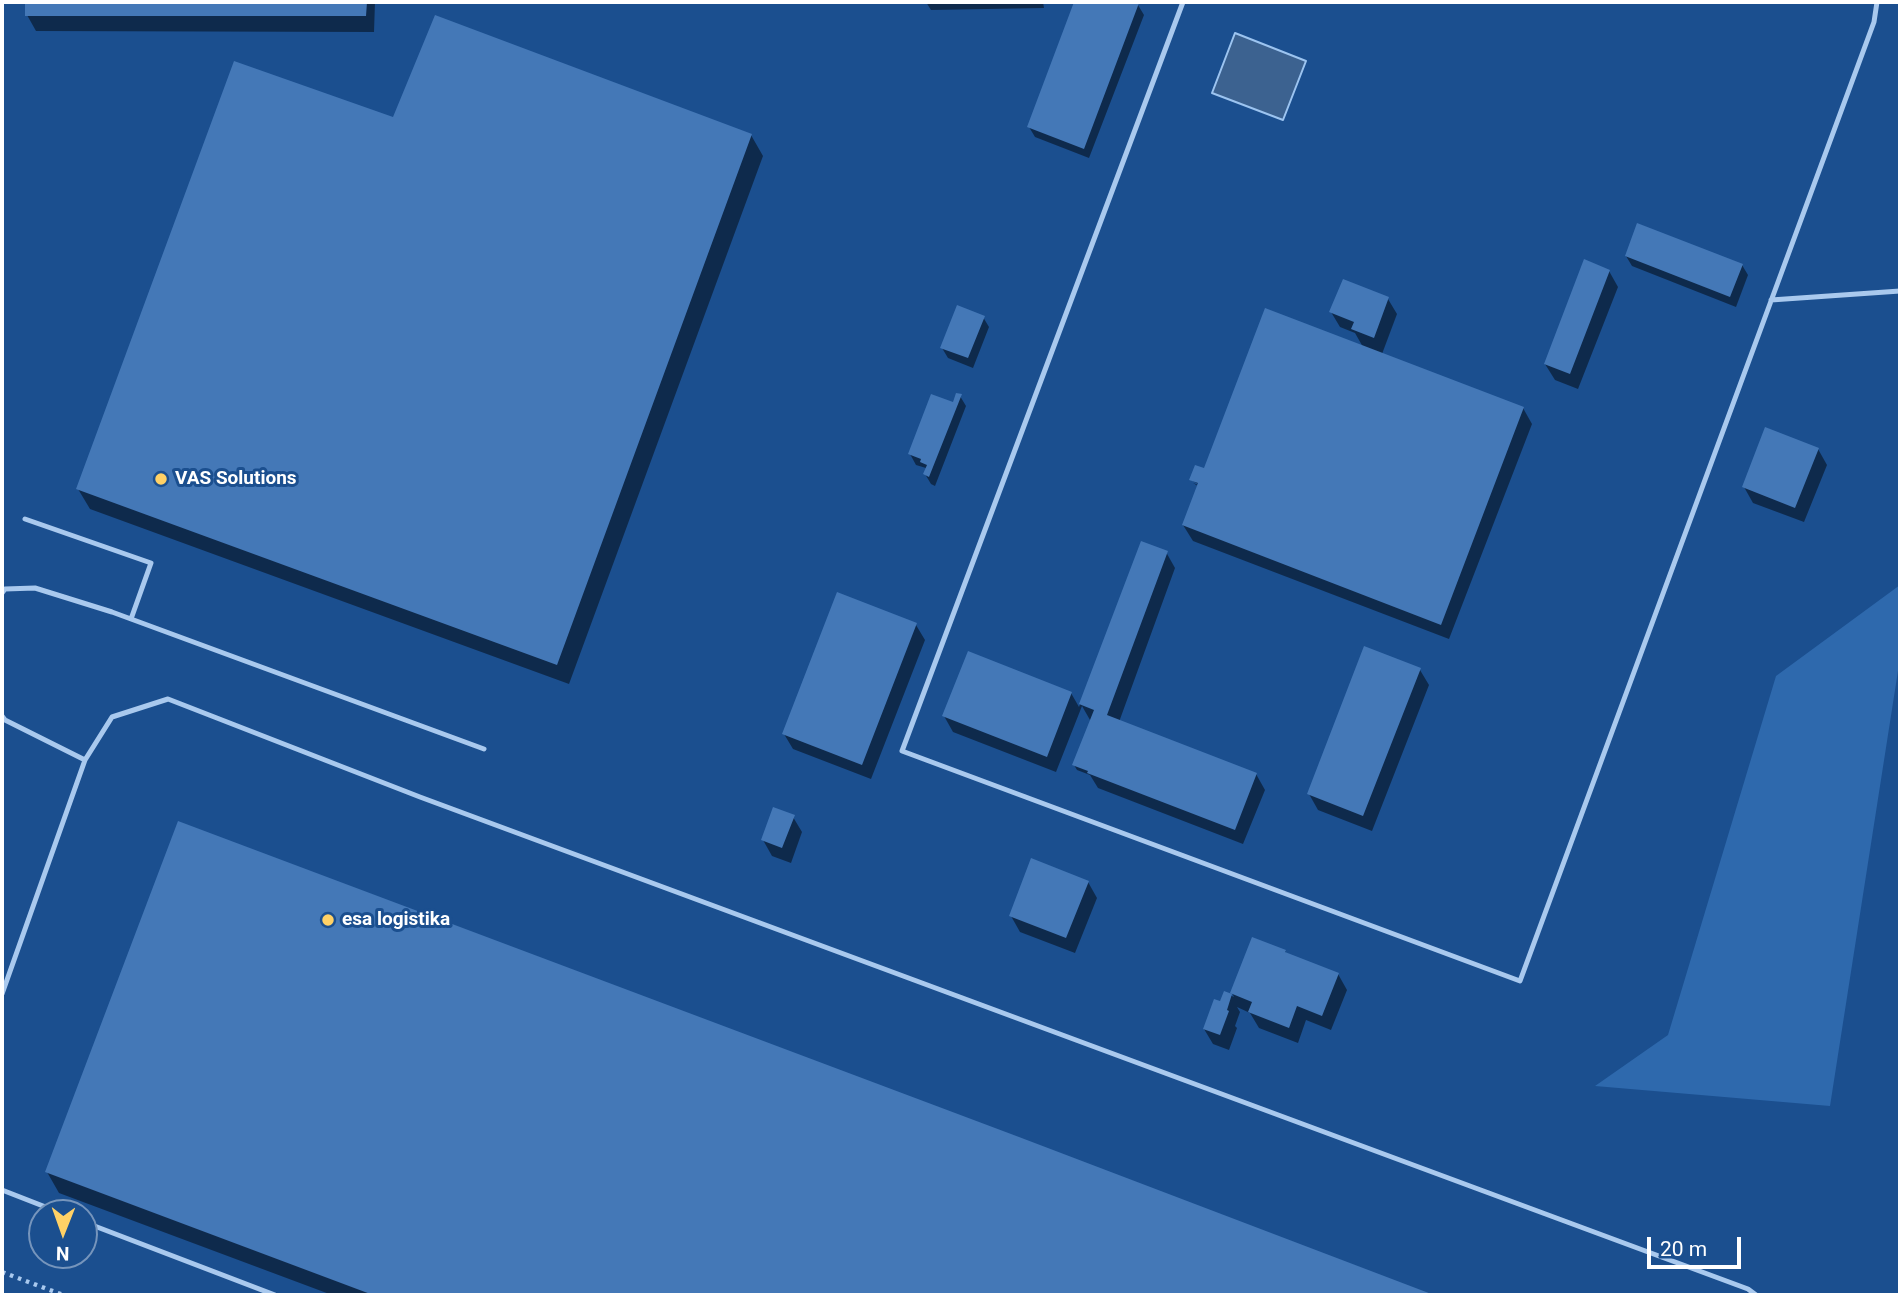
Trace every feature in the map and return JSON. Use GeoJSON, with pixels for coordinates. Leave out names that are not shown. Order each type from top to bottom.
{"type":"FeatureCollection","features":[{"type":"Feature","properties":{"kind":"lane"},"geometry":{"type":"LineString","coordinates":[[1183,2],[902,751],[1520,982],[1874,22],[1877,2]]}},
{"type":"Feature","properties":{"kind":"lane"},"geometry":{"type":"LineString","coordinates":[[1771,300],[1900,291]]}},
{"type":"Feature","properties":{"kind":"lane"},"geometry":{"type":"LineString","coordinates":[[25,519],[151,563],[131,619]]}},
{"type":"Feature","properties":{"kind":"lane"},"geometry":{"type":"LineString","coordinates":[[2,593],[5,589],[35,588],[131,619],[484,749]]}},
{"type":"Feature","properties":{"kind":"lane"},"geometry":{"type":"LineString","coordinates":[[2,995],[85,760],[112,717],[168,699],[420,797],[1748,1289],[1756,1295]]}},
{"type":"Feature","properties":{"kind":"lane"},"geometry":{"type":"LineString","coordinates":[[2,716],[5,720],[85,760]]}},
{"type":"Feature","properties":{"kind":"lane"},"geometry":{"type":"LineString","coordinates":[[2,1190],[28,1200]]}},
{"type":"Feature","properties":{"kind":"lane"},"geometry":{"type":"LineString","coordinates":[[98,1227],[275,1295]]}},
{"type":"Feature","properties":{"kind":"path"},"geometry":{"type":"LineString","coordinates":[[2,1272],[63,1295]]}},
{"type":"Feature","properties":{"kind":"shaded area"},"geometry":{"type":"Polygon","coordinates":[[[1235,33],[1306,61],[1283,120],[1212,93],[1235,33]]]}},
{"type":"Feature","properties":{"kind":"shaded area"},"geometry":{"type":"Polygon","coordinates":[[[1900,585],[1900,658],[1830,1106],[1595,1086],[1668,1035],[1776,676],[1900,585]]]}},
{"type":"Feature","properties":{"kind":"building"},"geometry":{"type":"Polygon","coordinates":[[[25,2],[367,2],[366,16],[25,16],[25,2]]]}},
{"type":"Feature","properties":{"kind":"building"},"geometry":{"type":"Polygon","coordinates":[[[1074,2],[1139,3],[1084,149],[1027,127],[1074,2]]]}},
{"type":"Feature","properties":{"kind":"building"},"geometry":{"type":"Polygon","coordinates":[[[435,15],[752,134],[557,665],[76,489],[234,61],[393,117],[435,15]]]}},
{"type":"Feature","properties":{"kind":"building"},"geometry":{"type":"Polygon","coordinates":[[[1637,223],[1743,264],[1730,297],[1625,256],[1637,223]]]}},
{"type":"Feature","properties":{"kind":"building"},"geometry":{"type":"Polygon","coordinates":[[[1584,259],[1610,270],[1570,374],[1544,364],[1584,259]]]}},
{"type":"Feature","properties":{"kind":"building"},"geometry":{"type":"Polygon","coordinates":[[[1343,279],[1389,297],[1374,338],[1351,329],[1354,322],[1329,312],[1343,279]]]}},
{"type":"Feature","properties":{"kind":"building"},"geometry":{"type":"Polygon","coordinates":[[[957,305],[985,316],[968,358],[940,348],[957,305]]]}},
{"type":"Feature","properties":{"kind":"building"},"geometry":{"type":"Polygon","coordinates":[[[1265,308],[1524,407],[1441,625],[1182,525],[1198,483],[1189,480],[1195,465],[1204,468],[1265,308]]]}},
{"type":"Feature","properties":{"kind":"building"},"geometry":{"type":"Polygon","coordinates":[[[956,393],[962,394],[929,477],[923,474],[927,465],[920,462],[921,459],[908,454],[931,394],[953,402],[956,393]]]}},
{"type":"Feature","properties":{"kind":"building"},"geometry":{"type":"Polygon","coordinates":[[[1765,427],[1819,448],[1795,508],[1742,487],[1765,427]]]}},
{"type":"Feature","properties":{"kind":"building"},"geometry":{"type":"Polygon","coordinates":[[[1141,541],[1168,551],[1107,715],[1257,773],[1235,830],[1072,765],[1094,710],[1079,704],[1141,541]]]}},
{"type":"Feature","properties":{"kind":"building"},"geometry":{"type":"Polygon","coordinates":[[[837,592],[917,623],[862,765],[782,734],[837,592]]]}},
{"type":"Feature","properties":{"kind":"building"},"geometry":{"type":"Polygon","coordinates":[[[1364,646],[1421,668],[1363,816],[1307,794],[1364,646]]]}},
{"type":"Feature","properties":{"kind":"building"},"geometry":{"type":"Polygon","coordinates":[[[968,651],[1072,692],[1047,757],[942,716],[968,651]]]}},
{"type":"Feature","properties":{"kind":"building"},"geometry":{"type":"Polygon","coordinates":[[[773,807],[795,815],[782,848],[761,840],[773,807]]]}},
{"type":"Feature","properties":{"kind":"building"},"geometry":{"type":"Polygon","coordinates":[[[178,821],[1434,1295],[373,1295],[45,1172],[178,821]]]}},
{"type":"Feature","properties":{"kind":"building"},"geometry":{"type":"Polygon","coordinates":[[[1031,858],[1089,881],[1066,938],[1009,916],[1031,858]]]}},
{"type":"Feature","properties":{"kind":"building"},"geometry":{"type":"Polygon","coordinates":[[[1252,937],[1339,973],[1322,1016],[1297,1006],[1289,1028],[1248,1012],[1252,1002],[1230,993],[1252,937]]]}},
{"type":"Feature","properties":{"kind":"building"},"geometry":{"type":"Polygon","coordinates":[[[1224,991],[1232,994],[1220,1035],[1203,1029],[1214,999],[1220,1001],[1224,991]]]}},
{"type":"Feature","properties":{"kind":"place","name":"VAS Solutions"},"geometry":{"type":"Point","coordinates":[161,479]}},
{"type":"Feature","properties":{"kind":"place","name":"esa logistika"},"geometry":{"type":"Point","coordinates":[328,920]}}]}
